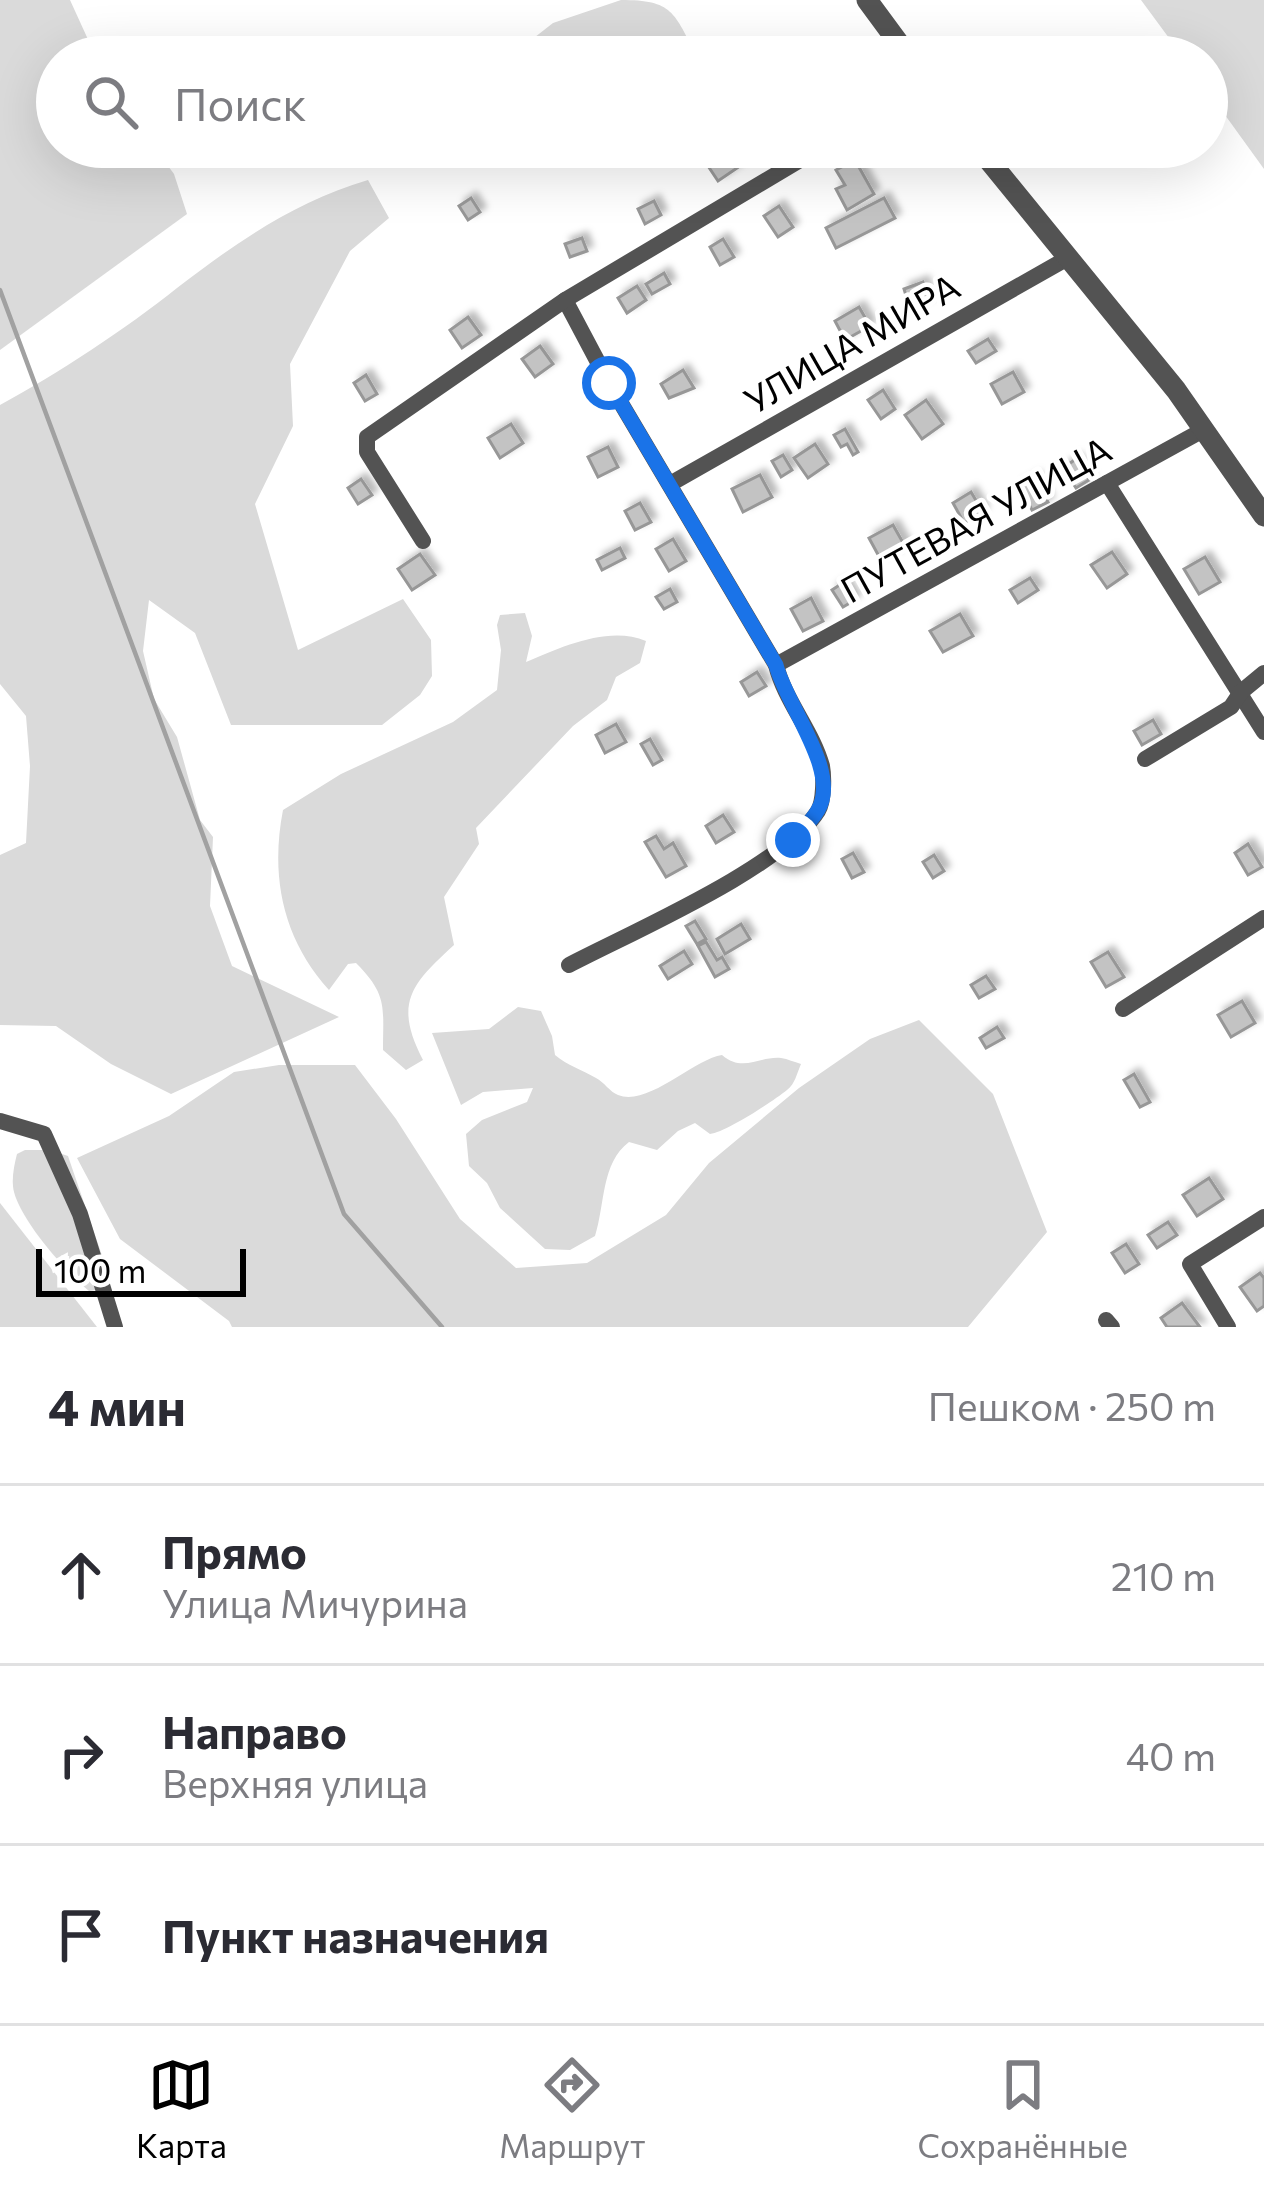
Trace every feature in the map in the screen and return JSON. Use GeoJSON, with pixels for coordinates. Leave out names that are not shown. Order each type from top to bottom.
{"type":"FeatureCollection","features":[{"type":"Feature","properties":{"kind":"street"},"geometry":{"type":"LineString","coordinates":[[867,0],[894,36]]}},
{"type":"Feature","properties":{"kind":"street"},"geometry":{"type":"LineString","coordinates":[[423,542],[367,452],[367,437],[565,300],[787,168]]}},
{"type":"Feature","properties":{"kind":"street"},"geometry":{"type":"LineString","coordinates":[[994,168],[1205,429],[1264,516]]}},
{"type":"Feature","properties":{"kind":"street","name":"УЛИЦА МИРА"},"geometry":{"type":"LineString","coordinates":[[670,484],[1066,259]]}},
{"type":"Feature","properties":{"kind":"street"},"geometry":{"type":"LineString","coordinates":[[565,300],[776,665],[822,767],[821,807],[793,840],[728,882],[569,965]]}},
{"type":"Feature","properties":{"kind":"street","name":"ПУТЕВАЯ УЛИЦА"},"geometry":{"type":"LineString","coordinates":[[776,665],[1205,429]]}},
{"type":"Feature","properties":{"kind":"street"},"geometry":{"type":"LineString","coordinates":[[1107,483],[1264,732]]}},
{"type":"Feature","properties":{"kind":"street"},"geometry":{"type":"LineString","coordinates":[[1145,760],[1231,706],[1264,673]]}},
{"type":"Feature","properties":{"kind":"street"},"geometry":{"type":"LineString","coordinates":[[1123,1009],[1264,918]]}},
{"type":"Feature","properties":{"kind":"street"},"geometry":{"type":"LineString","coordinates":[[0,1120],[44,1134],[80,1214],[115,1327]]}},
{"type":"Feature","properties":{"kind":"street"},"geometry":{"type":"LineString","coordinates":[[1228,1327],[1190,1264],[1264,1217]]}},
{"type":"Feature","properties":{"kind":"shaded area"},"geometry":{"type":"Polygon","coordinates":[[[0,0],[70,0],[86,36],[36,36],[36,168],[170,168],[187,214],[0,350],[0,0]]]}},
{"type":"Feature","properties":{"kind":"shaded area"},"geometry":{"type":"Polygon","coordinates":[[[621,0],[652,3],[670,12],[686,36],[536,36],[553,23],[621,0]]]}},
{"type":"Feature","properties":{"kind":"shaded area"},"geometry":{"type":"Polygon","coordinates":[[[1141,0],[1264,0],[1264,169],[1228,119],[1228,36],[1168,36],[1141,0]]]}},
{"type":"Feature","properties":{"kind":"shaded area"},"geometry":{"type":"Polygon","coordinates":[[[368,180],[389,218],[350,251],[290,364],[293,426],[255,504],[298,650],[403,599],[431,640],[432,676],[420,695],[382,725],[231,725],[195,633],[149,600],[143,651],[154,699],[177,737],[200,820],[213,837],[210,906],[232,966],[339,1017],[171,1094],[111,1064],[56,1026],[0,1025],[0,855],[26,843],[30,766],[26,716],[0,684],[0,405],[114,335],[267,225],[368,180]]]}},
{"type":"Feature","properties":{"kind":"shaded area"},"geometry":{"type":"Polygon","coordinates":[[[525,613],[532,636],[526,662],[601,637],[646,641],[640,663],[616,677],[607,700],[573,726],[476,828],[479,844],[444,897],[454,945],[411,996],[409,1024],[423,1060],[406,1070],[383,1050],[382,1002],[366,974],[356,963],[348,964],[329,990],[301,950],[280,883],[283,810],[341,774],[453,722],[497,690],[500,615],[525,613]]]}},
{"type":"Feature","properties":{"kind":"shaded area"},"geometry":{"type":"Polygon","coordinates":[[[518,1007],[541,1011],[555,1055],[618,1095],[630,1097],[657,1089],[722,1055],[737,1063],[781,1058],[801,1064],[787,1090],[727,1128],[710,1134],[695,1123],[657,1150],[629,1142],[613,1161],[595,1236],[570,1250],[545,1249],[500,1208],[487,1183],[469,1166],[466,1134],[482,1120],[527,1102],[533,1088],[483,1092],[461,1105],[432,1033],[489,1029],[518,1007]]]}},
{"type":"Feature","properties":{"kind":"shaded area"},"geometry":{"type":"Polygon","coordinates":[[[919,1020],[993,1094],[1047,1232],[968,1327],[232,1327],[120,1239],[77,1158],[169,1116],[234,1072],[279,1065],[355,1065],[460,1219],[516,1268],[587,1263],[666,1215],[709,1163],[799,1088],[870,1039],[919,1020]]]}},
{"type":"Feature","properties":{"kind":"shaded area"},"geometry":{"type":"Polygon","coordinates":[[[25,1150],[68,1156],[109,1276],[106,1289],[89,1291],[57,1259],[26,1217],[13,1183],[17,1154],[25,1150]]]}},
{"type":"Feature","properties":{"kind":"shaded area"},"geometry":{"type":"Polygon","coordinates":[[[0,1203],[97,1327],[0,1327],[0,1203]]]}},
{"type":"Feature","properties":{"kind":"building"},"geometry":{"type":"Polygon","coordinates":[[[709,168],[737,168],[718,181],[709,168]]]}},
{"type":"Feature","properties":{"kind":"building"},"geometry":{"type":"Polygon","coordinates":[[[859,168],[874,194],[847,210],[836,189],[845,185],[836,170],[859,168]]]}},
{"type":"Feature","properties":{"kind":"building"},"geometry":{"type":"Polygon","coordinates":[[[471,198],[480,212],[468,220],[459,206],[471,198]]]}},
{"type":"Feature","properties":{"kind":"building"},"geometry":{"type":"Polygon","coordinates":[[[884,198],[895,218],[836,248],[826,228],[884,198]]]}},
{"type":"Feature","properties":{"kind":"building"},"geometry":{"type":"Polygon","coordinates":[[[654,201],[661,215],[645,224],[638,209],[654,201]]]}},
{"type":"Feature","properties":{"kind":"building"},"geometry":{"type":"Polygon","coordinates":[[[779,206],[793,227],[778,237],[764,216],[779,206]]]}},
{"type":"Feature","properties":{"kind":"building"},"geometry":{"type":"Polygon","coordinates":[[[582,238],[587,251],[570,257],[565,244],[582,238]]]}},
{"type":"Feature","properties":{"kind":"building"},"geometry":{"type":"Polygon","coordinates":[[[723,239],[734,257],[720,265],[710,247],[723,239]]]}},
{"type":"Feature","properties":{"kind":"building"},"geometry":{"type":"Polygon","coordinates":[[[664,273],[670,284],[652,294],[646,284],[664,273]]]}},
{"type":"Feature","properties":{"kind":"building"},"geometry":{"type":"Polygon","coordinates":[[[923,282],[930,302],[910,309],[904,289],[923,282]]]}},
{"type":"Feature","properties":{"kind":"building"},"geometry":{"type":"Polygon","coordinates":[[[637,286],[646,300],[627,313],[618,298],[637,286]]]}},
{"type":"Feature","properties":{"kind":"building"},"geometry":{"type":"Polygon","coordinates":[[[859,307],[870,326],[845,340],[835,321],[859,307]]]}},
{"type":"Feature","properties":{"kind":"building"},"geometry":{"type":"Polygon","coordinates":[[[468,317],[481,335],[462,348],[450,330],[468,317]]]}},
{"type":"Feature","properties":{"kind":"building"},"geometry":{"type":"Polygon","coordinates":[[[988,339],[996,351],[976,363],[968,351],[988,339]]]}},
{"type":"Feature","properties":{"kind":"building"},"geometry":{"type":"Polygon","coordinates":[[[540,346],[553,364],[535,377],[522,359],[540,346]]]}},
{"type":"Feature","properties":{"kind":"building"},"geometry":{"type":"Polygon","coordinates":[[[683,370],[694,388],[669,398],[661,384],[683,370]]]}},
{"type":"Feature","properties":{"kind":"building"},"geometry":{"type":"Polygon","coordinates":[[[1013,372],[1024,392],[1002,404],[991,384],[1013,372]]]}},
{"type":"Feature","properties":{"kind":"building"},"geometry":{"type":"Polygon","coordinates":[[[366,375],[377,394],[365,401],[354,383],[366,375]]]}},
{"type":"Feature","properties":{"kind":"building"},"geometry":{"type":"Polygon","coordinates":[[[883,390],[895,409],[881,419],[868,400],[883,390]]]}},
{"type":"Feature","properties":{"kind":"building"},"geometry":{"type":"Polygon","coordinates":[[[926,400],[943,424],[922,439],[905,415],[926,400]]]}},
{"type":"Feature","properties":{"kind":"building"},"geometry":{"type":"Polygon","coordinates":[[[511,424],[523,443],[500,458],[488,438],[511,424]]]}},
{"type":"Feature","properties":{"kind":"building"},"geometry":{"type":"Polygon","coordinates":[[[845,429],[858,452],[853,455],[834,435],[845,429]]]}},
{"type":"Feature","properties":{"kind":"building"},"geometry":{"type":"Polygon","coordinates":[[[815,444],[828,464],[808,478],[794,458],[815,444]]]}},
{"type":"Feature","properties":{"kind":"building"},"geometry":{"type":"Polygon","coordinates":[[[608,447],[618,467],[598,477],[588,457],[608,447]]]}},
{"type":"Feature","properties":{"kind":"building"},"geometry":{"type":"Polygon","coordinates":[[[783,455],[792,470],[781,477],[772,461],[783,455]]]}},
{"type":"Feature","properties":{"kind":"building"},"geometry":{"type":"Polygon","coordinates":[[[1076,459],[1089,480],[1076,488],[1063,468],[1076,459]]]}},
{"type":"Feature","properties":{"kind":"building"},"geometry":{"type":"Polygon","coordinates":[[[760,475],[772,497],[743,512],[732,489],[760,475]]]}},
{"type":"Feature","properties":{"kind":"building"},"geometry":{"type":"Polygon","coordinates":[[[1035,477],[1048,502],[1032,510],[1019,486],[1035,477]]]}},
{"type":"Feature","properties":{"kind":"building"},"geometry":{"type":"Polygon","coordinates":[[[361,479],[372,495],[358,504],[348,488],[361,479]]]}},
{"type":"Feature","properties":{"kind":"building"},"geometry":{"type":"Polygon","coordinates":[[[971,492],[983,512],[964,523],[953,503],[971,492]]]}},
{"type":"Feature","properties":{"kind":"building"},"geometry":{"type":"Polygon","coordinates":[[[640,503],[651,522],[635,530],[625,511],[640,503]]]}},
{"type":"Feature","properties":{"kind":"building"},"geometry":{"type":"Polygon","coordinates":[[[893,525],[906,548],[882,562],[869,538],[893,525]]]}},
{"type":"Feature","properties":{"kind":"building"},"geometry":{"type":"Polygon","coordinates":[[[673,539],[686,561],[669,571],[656,549],[673,539]]]}},
{"type":"Feature","properties":{"kind":"building"},"geometry":{"type":"Polygon","coordinates":[[[620,548],[625,558],[602,570],[597,560],[620,548]]]}},
{"type":"Feature","properties":{"kind":"building"},"geometry":{"type":"Polygon","coordinates":[[[1112,552],[1127,574],[1107,588],[1091,565],[1112,552]]]}},
{"type":"Feature","properties":{"kind":"building"},"geometry":{"type":"Polygon","coordinates":[[[420,554],[435,575],[412,590],[398,569],[420,554]]]}},
{"type":"Feature","properties":{"kind":"building"},"geometry":{"type":"Polygon","coordinates":[[[1205,557],[1220,582],[1199,594],[1184,569],[1205,557]]]}},
{"type":"Feature","properties":{"kind":"building"},"geometry":{"type":"Polygon","coordinates":[[[1030,578],[1038,590],[1018,603],[1010,590],[1030,578]]]}},
{"type":"Feature","properties":{"kind":"building"},"geometry":{"type":"Polygon","coordinates":[[[844,582],[855,600],[843,607],[832,590],[844,582]]]}},
{"type":"Feature","properties":{"kind":"building"},"geometry":{"type":"Polygon","coordinates":[[[670,589],[677,602],[664,609],[656,597],[670,589]]]}},
{"type":"Feature","properties":{"kind":"building"},"geometry":{"type":"Polygon","coordinates":[[[811,598],[823,621],[803,631],[791,609],[811,598]]]}},
{"type":"Feature","properties":{"kind":"building"},"geometry":{"type":"Polygon","coordinates":[[[960,614],[973,636],[943,652],[930,631],[960,614]]]}},
{"type":"Feature","properties":{"kind":"building"},"geometry":{"type":"Polygon","coordinates":[[[757,672],[766,686],[749,696],[741,682],[757,672]]]}},
{"type":"Feature","properties":{"kind":"building"},"geometry":{"type":"Polygon","coordinates":[[[1153,720],[1161,734],[1142,745],[1134,731],[1153,720]]]}},
{"type":"Feature","properties":{"kind":"building"},"geometry":{"type":"Polygon","coordinates":[[[616,724],[626,742],[605,753],[596,735],[616,724]]]}},
{"type":"Feature","properties":{"kind":"building"},"geometry":{"type":"Polygon","coordinates":[[[650,739],[662,760],[653,765],[641,744],[650,739]]]}},
{"type":"Feature","properties":{"kind":"building"},"geometry":{"type":"Polygon","coordinates":[[[723,815],[734,832],[716,843],[706,826],[723,815]]]}},
{"type":"Feature","properties":{"kind":"building"},"geometry":{"type":"Polygon","coordinates":[[[656,836],[664,849],[673,843],[686,866],[666,877],[645,842],[656,836]]]}},
{"type":"Feature","properties":{"kind":"building"},"geometry":{"type":"Polygon","coordinates":[[[1248,844],[1262,867],[1248,875],[1235,853],[1248,844]]]}},
{"type":"Feature","properties":{"kind":"building"},"geometry":{"type":"Polygon","coordinates":[[[853,853],[864,872],[852,878],[842,859],[853,853]]]}},
{"type":"Feature","properties":{"kind":"building"},"geometry":{"type":"Polygon","coordinates":[[[934,855],[944,871],[933,878],[923,862],[934,855]]]}},
{"type":"Feature","properties":{"kind":"building"},"geometry":{"type":"Polygon","coordinates":[[[695,921],[706,939],[697,944],[686,926],[695,921]]]}},
{"type":"Feature","properties":{"kind":"building"},"geometry":{"type":"Polygon","coordinates":[[[741,924],[750,939],[725,954],[717,939],[741,924]]]}},
{"type":"Feature","properties":{"kind":"building"},"geometry":{"type":"Polygon","coordinates":[[[706,942],[729,969],[715,977],[698,946],[706,942]]]}},
{"type":"Feature","properties":{"kind":"building"},"geometry":{"type":"Polygon","coordinates":[[[684,951],[692,964],[668,979],[660,966],[684,951]]]}},
{"type":"Feature","properties":{"kind":"building"},"geometry":{"type":"Polygon","coordinates":[[[1108,952],[1124,977],[1106,987],[1091,962],[1108,952]]]}},
{"type":"Feature","properties":{"kind":"building"},"geometry":{"type":"Polygon","coordinates":[[[986,976],[995,989],[979,998],[971,985],[986,976]]]}},
{"type":"Feature","properties":{"kind":"building"},"geometry":{"type":"Polygon","coordinates":[[[1242,1001],[1255,1023],[1231,1037],[1218,1015],[1242,1001]]]}},
{"type":"Feature","properties":{"kind":"building"},"geometry":{"type":"Polygon","coordinates":[[[997,1027],[1004,1038],[986,1048],[980,1038],[997,1027]]]}},
{"type":"Feature","properties":{"kind":"building"},"geometry":{"type":"Polygon","coordinates":[[[1134,1074],[1150,1102],[1140,1107],[1124,1080],[1134,1074]]]}},
{"type":"Feature","properties":{"kind":"building"},"geometry":{"type":"Polygon","coordinates":[[[1209,1178],[1223,1199],[1197,1216],[1183,1195],[1209,1178]]]}},
{"type":"Feature","properties":{"kind":"building"},"geometry":{"type":"Polygon","coordinates":[[[1168,1222],[1177,1235],[1157,1248],[1148,1235],[1168,1222]]]}},
{"type":"Feature","properties":{"kind":"building"},"geometry":{"type":"Polygon","coordinates":[[[1126,1244],[1139,1264],[1125,1273],[1112,1253],[1126,1244]]]}},
{"type":"Feature","properties":{"kind":"building"},"geometry":{"type":"Polygon","coordinates":[[[1260,1273],[1264,1306],[1257,1311],[1240,1287],[1260,1273]]]}},
{"type":"Feature","properties":{"kind":"building"},"geometry":{"type":"Polygon","coordinates":[[[1182,1303],[1200,1327],[1167,1327],[1161,1318],[1182,1303]]]}},
{"type":"Feature","properties":{"kind":"waterway"},"geometry":{"type":"LineString","coordinates":[[0,290],[344,1214],[442,1327]]}},
{"type":"Feature","properties":{"kind":"route"},"geometry":{"type":"LineString","coordinates":[[609,383],[776,665],[822,767],[821,807],[793,840]]}}]}
